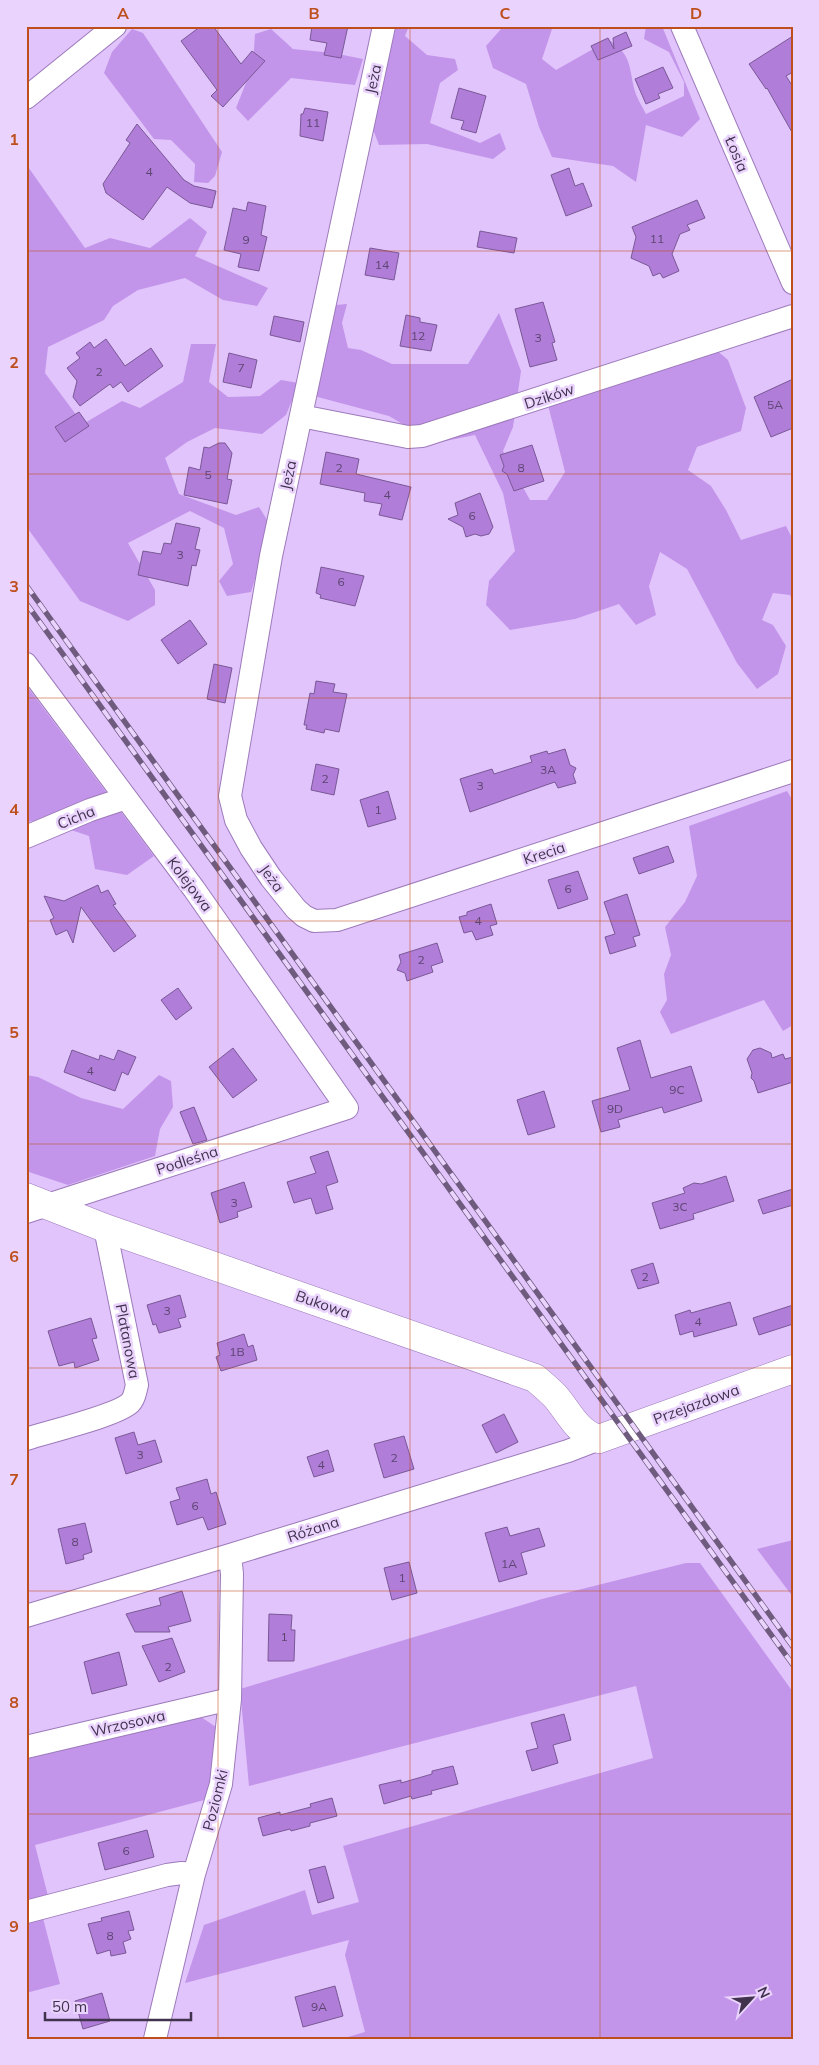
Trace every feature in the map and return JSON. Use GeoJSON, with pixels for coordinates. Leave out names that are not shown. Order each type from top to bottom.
{"type":"FeatureCollection","features":[{"type":"Feature","properties":{"kind":"street"},"geometry":{"type":"LineString","coordinates":[[26,98],[115,26]]}},
{"type":"Feature","properties":{"kind":"street","name":"Jeża"},"geometry":{"type":"LineString","coordinates":[[296,909],[271,878],[251,848],[236,820],[230,796],[271,556],[384,26]]}},
{"type":"Feature","properties":{"kind":"street","name":"Łosia"},"geometry":{"type":"LineString","coordinates":[[682,26],[793,283]]}},
{"type":"Feature","properties":{"kind":"street","name":"Dzików"},"geometry":{"type":"LineString","coordinates":[[301,416],[408,437],[422,436],[793,316]]}},
{"type":"Feature","properties":{"kind":"street","name":"Kolejowa"},"geometry":{"type":"LineString","coordinates":[[26,664],[211,912],[348,1108]]}},
{"type":"Feature","properties":{"kind":"street","name":"Krecia"},"geometry":{"type":"LineString","coordinates":[[296,909],[314,921],[337,920],[793,771]]}},
{"type":"Feature","properties":{"kind":"street","name":"Cicha"},"geometry":{"type":"LineString","coordinates":[[26,838],[90,810],[126,798]]}},
{"type":"Feature","properties":{"kind":"street","name":"Podleśna"},"geometry":{"type":"LineString","coordinates":[[34,1205],[348,1108]]}},
{"type":"Feature","properties":{"kind":"street","name":"Bukowa"},"geometry":{"type":"LineString","coordinates":[[34,1205],[535,1378],[554,1395],[577,1425],[591,1436],[599,1439]]}},
{"type":"Feature","properties":{"kind":"street","name":"Platanowa"},"geometry":{"type":"LineString","coordinates":[[26,1439],[112,1412],[129,1404],[134,1396],[137,1385],[105,1228]]}},
{"type":"Feature","properties":{"kind":"street","name":"Przejazdowa"},"geometry":{"type":"LineString","coordinates":[[599,1439],[793,1369]]}},
{"type":"Feature","properties":{"kind":"street","name":"Różana"},"geometry":{"type":"LineString","coordinates":[[26,1616],[568,1451],[599,1439]]}},
{"type":"Feature","properties":{"kind":"street","name":"Poziomki"},"geometry":{"type":"LineString","coordinates":[[155,2039],[194,1874],[221,1784],[230,1699],[232,1574],[230,1555]]}},
{"type":"Feature","properties":{"kind":"street","name":"Wrzosowa"},"geometry":{"type":"LineString","coordinates":[[26,1747],[230,1699]]}},
{"type":"Feature","properties":{"kind":"street"},"geometry":{"type":"LineString","coordinates":[[26,1912],[175,1873],[194,1874]]}},
{"type":"Feature","properties":{"kind":"shaded area"},"geometry":{"type":"Polygon","coordinates":[[[394,26],[409,26],[405,36],[427,55],[455,59],[458,70],[440,83],[430,123],[480,143],[500,133],[506,149],[493,159],[427,144],[379,145],[372,127],[394,26]]]}},
{"type":"Feature","properties":{"kind":"shaded area"},"geometry":{"type":"Polygon","coordinates":[[[500,26],[553,26],[542,59],[556,70],[609,40],[621,50],[628,61],[635,91],[646,114],[684,96],[684,82],[669,52],[644,39],[646,26],[662,26],[700,119],[682,137],[646,125],[636,182],[613,166],[552,157],[539,127],[526,84],[493,68],[486,46],[501,29],[500,26]]]}},
{"type":"Feature","properties":{"kind":"shaded area"},"geometry":{"type":"Polygon","coordinates":[[[132,29],[143,33],[222,152],[215,176],[208,183],[194,182],[195,164],[171,140],[154,139],[104,73],[112,52],[132,29]]]}},
{"type":"Feature","properties":{"kind":"shaded area"},"geometry":{"type":"Polygon","coordinates":[[[271,29],[293,49],[333,53],[363,59],[355,85],[291,78],[248,121],[236,108],[253,65],[255,34],[271,29]]]}},
{"type":"Feature","properties":{"kind":"shaded area"},"geometry":{"type":"Polygon","coordinates":[[[26,164],[85,248],[110,238],[150,248],[190,218],[207,232],[195,256],[268,288],[257,306],[223,300],[185,278],[138,290],[113,306],[104,320],[48,347],[45,373],[83,424],[122,401],[140,408],[183,382],[191,344],[216,344],[209,382],[228,397],[260,396],[281,380],[299,383],[286,415],[262,434],[215,428],[187,442],[165,458],[179,494],[236,515],[259,507],[271,526],[251,592],[227,596],[219,581],[233,564],[224,528],[190,511],[128,543],[155,590],[155,605],[128,621],[80,601],[26,526],[26,164]]]}},
{"type":"Feature","properties":{"kind":"shaded area"},"geometry":{"type":"Polygon","coordinates":[[[347,304],[342,323],[348,348],[361,350],[392,364],[468,364],[499,313],[521,371],[513,427],[503,451],[530,500],[547,500],[565,472],[548,405],[714,348],[728,360],[746,408],[741,431],[697,447],[688,470],[711,486],[741,540],[786,526],[793,540],[793,603],[790,595],[773,593],[762,620],[773,625],[786,646],[778,674],[757,689],[737,663],[687,569],[660,552],[649,586],[656,615],[636,625],[619,604],[575,619],[510,630],[486,605],[489,581],[515,551],[503,493],[475,435],[435,443],[389,416],[314,396],[336,305],[347,304]]]}},
{"type":"Feature","properties":{"kind":"shaded area"},"geometry":{"type":"Polygon","coordinates":[[[26,685],[154,856],[127,875],[95,869],[89,836],[41,820],[26,822],[26,685]]]}},
{"type":"Feature","properties":{"kind":"shaded area"},"geometry":{"type":"Polygon","coordinates":[[[787,791],[793,801],[793,1025],[783,1031],[764,1000],[671,1034],[660,1012],[667,1000],[664,974],[671,955],[665,927],[685,902],[697,876],[689,826],[787,791]]]}},
{"type":"Feature","properties":{"kind":"shaded area"},"geometry":{"type":"Polygon","coordinates":[[[26,1075],[38,1077],[81,1098],[123,1109],[159,1075],[171,1081],[173,1107],[160,1129],[155,1156],[68,1185],[26,1171],[26,1075]]]}},
{"type":"Feature","properties":{"kind":"shaded area"},"geometry":{"type":"Polygon","coordinates":[[[793,1540],[793,1597],[757,1549],[793,1540]]]}},
{"type":"Feature","properties":{"kind":"shaded area"},"geometry":{"type":"Polygon","coordinates":[[[686,1563],[700,1563],[793,1692],[793,2039],[341,2039],[365,2032],[345,1955],[349,1940],[185,1983],[204,1925],[305,1890],[312,1915],[359,1902],[343,1846],[653,1758],[636,1686],[249,1786],[240,1689],[542,1599],[686,1563]]]}},
{"type":"Feature","properties":{"kind":"shaded area"},"geometry":{"type":"Polygon","coordinates":[[[201,1717],[216,1727],[214,1764],[208,1799],[35,1845],[48,1896],[26,1902],[26,1759],[201,1717]]]}},
{"type":"Feature","properties":{"kind":"shaded area"},"geometry":{"type":"Polygon","coordinates":[[[43,1918],[60,1984],[26,1993],[26,1922],[43,1918]]]}},
{"type":"Feature","properties":{"kind":"building"},"geometry":{"type":"Polygon","coordinates":[[[201,26],[213,26],[241,64],[252,51],[265,61],[223,107],[211,96],[217,90],[181,41],[201,26]]]}},
{"type":"Feature","properties":{"kind":"building"},"geometry":{"type":"Polygon","coordinates":[[[312,26],[348,26],[341,58],[324,55],[327,43],[310,40],[312,26]]]}},
{"type":"Feature","properties":{"kind":"building"},"geometry":{"type":"Polygon","coordinates":[[[626,32],[632,46],[598,60],[591,46],[608,38],[614,49],[613,38],[626,32]]]}},
{"type":"Feature","properties":{"kind":"building"},"geometry":{"type":"Polygon","coordinates":[[[793,36],[793,72],[786,76],[793,87],[793,134],[767,88],[749,64],[793,36]]]}},
{"type":"Feature","properties":{"kind":"building"},"geometry":{"type":"Polygon","coordinates":[[[663,67],[673,88],[658,94],[660,98],[646,104],[635,79],[663,67]]]}},
{"type":"Feature","properties":{"kind":"building"},"geometry":{"type":"Polygon","coordinates":[[[459,88],[486,96],[476,133],[461,129],[464,121],[451,118],[459,88]]]}},
{"type":"Feature","properties":{"kind":"building"},"geometry":{"type":"Polygon","coordinates":[[[305,108],[328,112],[323,141],[300,136],[301,114],[303,114],[305,108]]]}},
{"type":"Feature","properties":{"kind":"building"},"geometry":{"type":"Polygon","coordinates":[[[137,124],[184,180],[194,186],[216,191],[212,208],[190,203],[167,187],[143,220],[106,193],[103,184],[130,143],[126,140],[137,124]]]}},
{"type":"Feature","properties":{"kind":"building"},"geometry":{"type":"Polygon","coordinates":[[[569,168],[575,186],[583,183],[592,206],[566,216],[551,175],[569,168]]]}},
{"type":"Feature","properties":{"kind":"building"},"geometry":{"type":"Polygon","coordinates":[[[697,200],[705,218],[687,225],[690,230],[680,234],[672,254],[679,271],[663,278],[660,273],[653,276],[649,266],[631,258],[636,237],[632,227],[697,200]]]}},
{"type":"Feature","properties":{"kind":"building"},"geometry":{"type":"Polygon","coordinates":[[[248,202],[266,206],[261,235],[267,237],[259,271],[238,267],[241,254],[224,250],[233,208],[246,211],[248,202]]]}},
{"type":"Feature","properties":{"kind":"building"},"geometry":{"type":"Polygon","coordinates":[[[480,231],[517,238],[514,253],[477,247],[480,231]]]}},
{"type":"Feature","properties":{"kind":"building"},"geometry":{"type":"Polygon","coordinates":[[[370,248],[399,253],[394,280],[365,275],[370,248]]]}},
{"type":"Feature","properties":{"kind":"building"},"geometry":{"type":"Polygon","coordinates":[[[543,302],[555,342],[552,343],[557,360],[530,367],[515,309],[543,302]]]}},
{"type":"Feature","properties":{"kind":"building"},"geometry":{"type":"Polygon","coordinates":[[[406,315],[420,318],[420,322],[437,325],[431,351],[400,346],[406,315]]]}},
{"type":"Feature","properties":{"kind":"building"},"geometry":{"type":"Polygon","coordinates":[[[274,316],[304,322],[300,342],[270,335],[274,316]]]}},
{"type":"Feature","properties":{"kind":"building"},"geometry":{"type":"Polygon","coordinates":[[[106,339],[125,366],[151,348],[163,366],[128,392],[121,382],[113,388],[110,384],[80,406],[73,397],[77,381],[67,368],[80,358],[76,353],[90,342],[94,348],[106,339]]]}},
{"type":"Feature","properties":{"kind":"building"},"geometry":{"type":"Polygon","coordinates":[[[229,353],[257,360],[251,388],[223,382],[229,353]]]}},
{"type":"Feature","properties":{"kind":"building"},"geometry":{"type":"Polygon","coordinates":[[[793,379],[793,428],[771,437],[754,397],[793,379]]]}},
{"type":"Feature","properties":{"kind":"building"},"geometry":{"type":"Polygon","coordinates":[[[79,412],[89,426],[65,442],[55,427],[79,412]]]}},
{"type":"Feature","properties":{"kind":"building"},"geometry":{"type":"Polygon","coordinates":[[[219,443],[225,443],[232,453],[227,479],[232,480],[227,504],[184,495],[189,467],[200,470],[204,447],[209,448],[219,443]]]}},
{"type":"Feature","properties":{"kind":"building"},"geometry":{"type":"Polygon","coordinates":[[[532,445],[544,481],[514,491],[507,474],[502,471],[504,466],[500,455],[532,445]]]}},
{"type":"Feature","properties":{"kind":"building"},"geometry":{"type":"Polygon","coordinates":[[[326,452],[359,459],[356,474],[411,487],[402,520],[379,515],[382,504],[364,501],[365,493],[320,484],[326,452]]]}},
{"type":"Feature","properties":{"kind":"building"},"geometry":{"type":"Polygon","coordinates":[[[480,493],[493,527],[489,534],[481,536],[475,534],[466,537],[463,527],[448,519],[458,515],[455,503],[480,493]]]}},
{"type":"Feature","properties":{"kind":"building"},"geometry":{"type":"Polygon","coordinates":[[[176,523],[200,528],[195,549],[200,550],[196,566],[192,565],[188,586],[138,575],[143,551],[161,554],[164,543],[171,544],[176,523]]]}},
{"type":"Feature","properties":{"kind":"building"},"geometry":{"type":"Polygon","coordinates":[[[321,567],[364,576],[355,606],[320,598],[321,595],[316,593],[321,567]]]}},
{"type":"Feature","properties":{"kind":"building"},"geometry":{"type":"Polygon","coordinates":[[[190,620],[207,644],[178,664],[161,640],[190,620]]]}},
{"type":"Feature","properties":{"kind":"building"},"geometry":{"type":"Polygon","coordinates":[[[214,664],[232,668],[225,703],[207,699],[214,664]]]}},
{"type":"Feature","properties":{"kind":"building"},"geometry":{"type":"Polygon","coordinates":[[[316,681],[335,684],[333,692],[347,694],[339,732],[325,729],[324,733],[306,729],[307,725],[304,725],[310,693],[314,694],[316,681]]]}},
{"type":"Feature","properties":{"kind":"building"},"geometry":{"type":"Polygon","coordinates":[[[565,749],[570,765],[576,768],[573,775],[576,783],[558,788],[555,782],[470,812],[460,779],[492,769],[494,774],[532,762],[530,756],[547,751],[548,754],[565,749]]]}},
{"type":"Feature","properties":{"kind":"building"},"geometry":{"type":"Polygon","coordinates":[[[316,764],[339,769],[334,795],[311,790],[316,764]]]}},
{"type":"Feature","properties":{"kind":"building"},"geometry":{"type":"Polygon","coordinates":[[[388,791],[396,819],[368,827],[360,800],[388,791]]]}},
{"type":"Feature","properties":{"kind":"building"},"geometry":{"type":"Polygon","coordinates":[[[668,846],[674,862],[639,874],[633,858],[668,846]]]}},
{"type":"Feature","properties":{"kind":"building"},"geometry":{"type":"Polygon","coordinates":[[[578,871],[588,899],[558,909],[548,880],[578,871]]]}},
{"type":"Feature","properties":{"kind":"building"},"geometry":{"type":"Polygon","coordinates":[[[98,885],[101,893],[108,890],[116,904],[113,905],[136,936],[114,952],[81,907],[73,943],[67,930],[56,935],[50,920],[54,918],[44,896],[64,901],[98,885]]]}},
{"type":"Feature","properties":{"kind":"building"},"geometry":{"type":"Polygon","coordinates":[[[627,894],[640,935],[633,937],[636,946],[610,954],[605,937],[615,934],[604,902],[627,894]]]}},
{"type":"Feature","properties":{"kind":"building"},"geometry":{"type":"Polygon","coordinates":[[[491,904],[497,924],[490,926],[493,935],[476,940],[472,931],[464,933],[459,917],[467,915],[467,912],[491,904]]]}},
{"type":"Feature","properties":{"kind":"building"},"geometry":{"type":"Polygon","coordinates":[[[437,943],[443,962],[431,966],[433,972],[407,981],[405,973],[397,970],[401,962],[399,955],[437,943]]]}},
{"type":"Feature","properties":{"kind":"building"},"geometry":{"type":"Polygon","coordinates":[[[178,988],[192,1008],[176,1020],[161,1000],[178,988]]]}},
{"type":"Feature","properties":{"kind":"building"},"geometry":{"type":"Polygon","coordinates":[[[640,1040],[651,1078],[691,1066],[702,1101],[664,1113],[662,1107],[618,1120],[620,1127],[601,1132],[592,1101],[630,1090],[617,1048],[640,1040]]]}},
{"type":"Feature","properties":{"kind":"building"},"geometry":{"type":"Polygon","coordinates":[[[233,1048],[257,1080],[233,1098],[209,1067],[233,1048]]]}},
{"type":"Feature","properties":{"kind":"building"},"geometry":{"type":"Polygon","coordinates":[[[760,1048],[771,1053],[772,1058],[783,1054],[785,1059],[793,1057],[793,1082],[758,1093],[751,1078],[752,1073],[747,1059],[753,1050],[760,1048]]]}},
{"type":"Feature","properties":{"kind":"building"},"geometry":{"type":"Polygon","coordinates":[[[72,1050],[99,1060],[100,1055],[114,1060],[118,1050],[136,1057],[128,1075],[122,1072],[115,1091],[64,1072],[72,1050]]]}},
{"type":"Feature","properties":{"kind":"building"},"geometry":{"type":"Polygon","coordinates":[[[544,1091],[555,1127],[528,1135],[517,1100],[544,1091]]]}},
{"type":"Feature","properties":{"kind":"building"},"geometry":{"type":"Polygon","coordinates":[[[194,1107],[207,1140],[193,1144],[180,1112],[194,1107]]]}},
{"type":"Feature","properties":{"kind":"building"},"geometry":{"type":"Polygon","coordinates":[[[328,1151],[338,1182],[326,1186],[333,1209],[316,1214],[311,1198],[294,1203],[287,1182],[316,1173],[310,1157],[328,1151]]]}},
{"type":"Feature","properties":{"kind":"building"},"geometry":{"type":"Polygon","coordinates":[[[726,1176],[734,1201],[693,1214],[694,1219],[660,1229],[652,1203],[685,1193],[683,1188],[694,1183],[701,1184],[726,1176]]]}},
{"type":"Feature","properties":{"kind":"building"},"geometry":{"type":"Polygon","coordinates":[[[244,1182],[252,1207],[237,1212],[238,1217],[220,1223],[211,1193],[244,1182]]]}},
{"type":"Feature","properties":{"kind":"building"},"geometry":{"type":"Polygon","coordinates":[[[793,1189],[793,1205],[763,1214],[758,1200],[793,1189]]]}},
{"type":"Feature","properties":{"kind":"building"},"geometry":{"type":"Polygon","coordinates":[[[653,1263],[659,1283],[638,1289],[631,1270],[653,1263]]]}},
{"type":"Feature","properties":{"kind":"building"},"geometry":{"type":"Polygon","coordinates":[[[180,1295],[186,1317],[178,1319],[181,1327],[159,1333],[156,1324],[153,1325],[147,1305],[180,1295]]]}},
{"type":"Feature","properties":{"kind":"building"},"geometry":{"type":"Polygon","coordinates":[[[730,1302],[737,1325],[694,1337],[693,1331],[680,1335],[675,1315],[690,1310],[691,1313],[730,1302]]]}},
{"type":"Feature","properties":{"kind":"building"},"geometry":{"type":"Polygon","coordinates":[[[793,1305],[793,1324],[759,1335],[753,1318],[793,1305]]]}},
{"type":"Feature","properties":{"kind":"building"},"geometry":{"type":"Polygon","coordinates":[[[91,1318],[97,1338],[92,1339],[99,1360],[75,1368],[74,1362],[59,1366],[48,1331],[91,1318]]]}},
{"type":"Feature","properties":{"kind":"building"},"geometry":{"type":"Polygon","coordinates":[[[244,1334],[248,1347],[253,1345],[257,1360],[221,1371],[216,1357],[220,1355],[217,1343],[244,1334]]]}},
{"type":"Feature","properties":{"kind":"building"},"geometry":{"type":"Polygon","coordinates":[[[504,1414],[518,1442],[496,1453],[482,1425],[504,1414]]]}},
{"type":"Feature","properties":{"kind":"building"},"geometry":{"type":"Polygon","coordinates":[[[134,1432],[138,1445],[155,1440],[162,1462],[126,1474],[115,1438],[134,1432]]]}},
{"type":"Feature","properties":{"kind":"building"},"geometry":{"type":"Polygon","coordinates":[[[404,1436],[414,1469],[384,1478],[374,1444],[404,1436]]]}},
{"type":"Feature","properties":{"kind":"building"},"geometry":{"type":"Polygon","coordinates":[[[328,1450],[334,1471],[314,1477],[307,1457],[328,1450]]]}},
{"type":"Feature","properties":{"kind":"building"},"geometry":{"type":"Polygon","coordinates":[[[207,1479],[211,1494],[216,1492],[226,1524],[208,1530],[203,1517],[177,1525],[170,1502],[180,1499],[176,1488],[207,1479]]]}},
{"type":"Feature","properties":{"kind":"building"},"geometry":{"type":"Polygon","coordinates":[[[85,1523],[92,1552],[83,1555],[84,1559],[66,1564],[58,1529],[85,1523]]]}},
{"type":"Feature","properties":{"kind":"building"},"geometry":{"type":"Polygon","coordinates":[[[507,1527],[510,1536],[539,1528],[545,1546],[521,1553],[527,1574],[499,1582],[485,1533],[507,1527]]]}},
{"type":"Feature","properties":{"kind":"building"},"geometry":{"type":"Polygon","coordinates":[[[409,1562],[417,1593],[392,1600],[384,1568],[409,1562]]]}},
{"type":"Feature","properties":{"kind":"building"},"geometry":{"type":"Polygon","coordinates":[[[182,1591],[191,1621],[168,1627],[170,1632],[135,1632],[126,1614],[161,1605],[159,1598],[182,1591]]]}},
{"type":"Feature","properties":{"kind":"building"},"geometry":{"type":"Polygon","coordinates":[[[269,1614],[292,1615],[291,1630],[295,1630],[294,1661],[268,1661],[269,1614]]]}},
{"type":"Feature","properties":{"kind":"building"},"geometry":{"type":"Polygon","coordinates":[[[172,1638],[185,1672],[159,1682],[142,1646],[172,1638]]]}},
{"type":"Feature","properties":{"kind":"building"},"geometry":{"type":"Polygon","coordinates":[[[119,1652],[127,1685],[92,1694],[84,1662],[119,1652]]]}},
{"type":"Feature","properties":{"kind":"building"},"geometry":{"type":"Polygon","coordinates":[[[564,1714],[571,1740],[553,1745],[558,1763],[532,1771],[526,1751],[538,1748],[531,1723],[564,1714]]]}},
{"type":"Feature","properties":{"kind":"building"},"geometry":{"type":"Polygon","coordinates":[[[453,1766],[458,1784],[431,1791],[432,1794],[412,1799],[411,1796],[384,1804],[379,1785],[401,1780],[401,1783],[432,1774],[432,1771],[453,1766]]]}},
{"type":"Feature","properties":{"kind":"building"},"geometry":{"type":"Polygon","coordinates":[[[332,1798],[337,1816],[310,1823],[310,1826],[263,1836],[258,1818],[280,1812],[280,1815],[311,1807],[310,1804],[332,1798]]]}},
{"type":"Feature","properties":{"kind":"building"},"geometry":{"type":"Polygon","coordinates":[[[147,1830],[154,1857],[105,1870],[98,1843],[147,1830]]]}},
{"type":"Feature","properties":{"kind":"building"},"geometry":{"type":"Polygon","coordinates":[[[325,1866],[334,1898],[318,1903],[309,1870],[325,1866]]]}},
{"type":"Feature","properties":{"kind":"building"},"geometry":{"type":"Polygon","coordinates":[[[129,1911],[134,1930],[128,1931],[131,1939],[123,1942],[126,1953],[111,1956],[110,1950],[97,1954],[88,1924],[102,1921],[101,1918],[129,1911]]]}},
{"type":"Feature","properties":{"kind":"building"},"geometry":{"type":"Polygon","coordinates":[[[335,1986],[343,2016],[303,2027],[295,1997],[335,1986]]]}},
{"type":"Feature","properties":{"kind":"building"},"geometry":{"type":"Polygon","coordinates":[[[102,1993],[110,2021],[83,2029],[75,2001],[102,1993]]]}},
{"type":"Feature","properties":{"kind":"railway"},"geometry":{"type":"LineString","coordinates":[[26,585],[793,1647]]}},
{"type":"Feature","properties":{"kind":"railway"},"geometry":{"type":"LineString","coordinates":[[26,603],[793,1665]]}}]}
